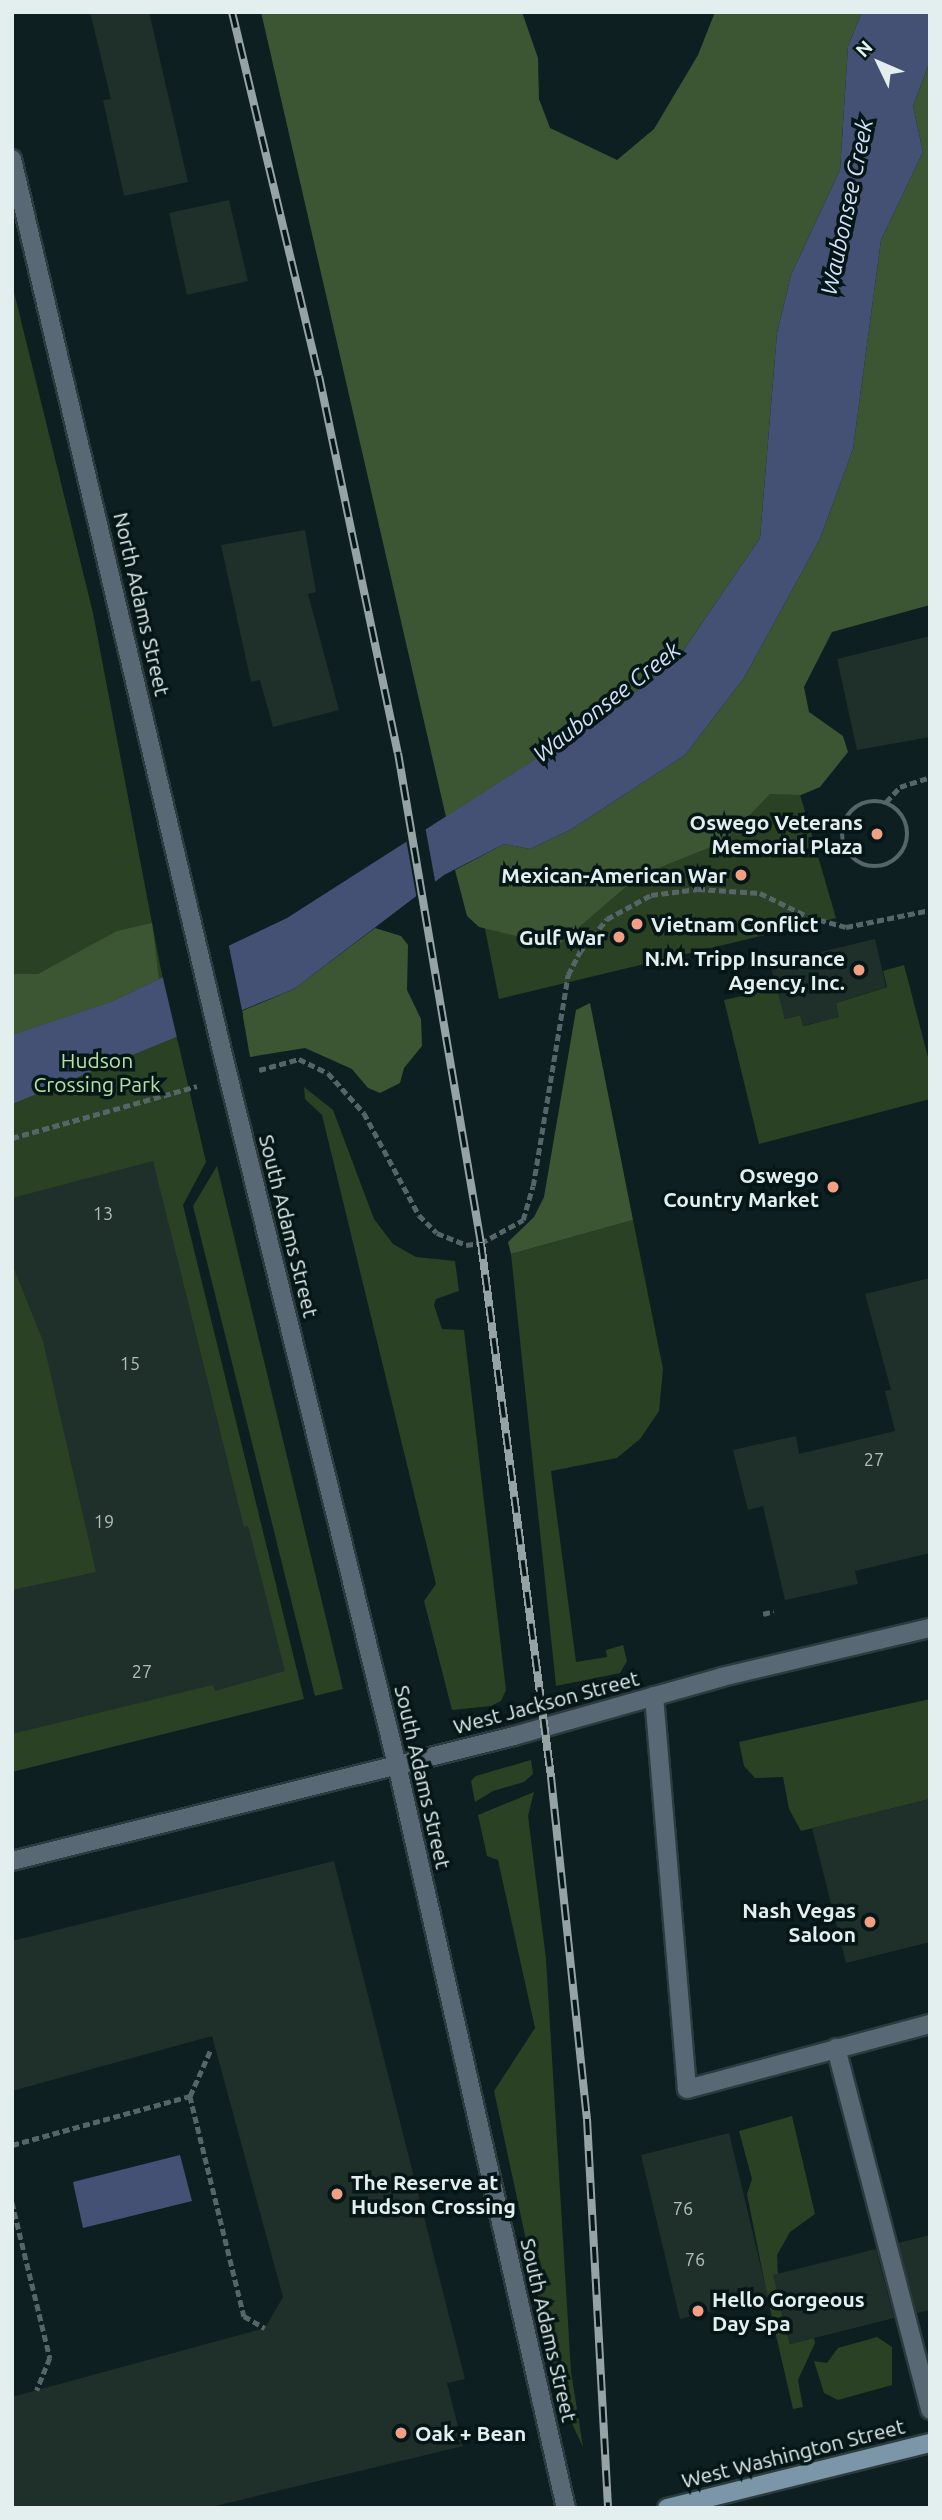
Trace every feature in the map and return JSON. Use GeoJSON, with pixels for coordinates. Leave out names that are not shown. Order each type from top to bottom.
{"type":"FeatureCollection","features":[{"type":"Feature","properties":{"kind":"main road","name":"West Washington Street"},"geometry":{"type":"LineString","coordinates":[[667,2508],[930,2443]]}},
{"type":"Feature","properties":{"kind":"street","name":"North Adams Street"},"geometry":{"type":"LineString","coordinates":[[12,159],[224,1059]]}},
{"type":"Feature","properties":{"kind":"street","name":"South Adams Street"},"geometry":{"type":"LineString","coordinates":[[224,1059],[397,1765],[566,2508]]}},
{"type":"Feature","properties":{"kind":"street","name":"West Jackson Street"},"geometry":{"type":"LineString","coordinates":[[12,1861],[930,1628]]}},
{"type":"Feature","properties":{"kind":"street"},"geometry":{"type":"LineString","coordinates":[[654,1696],[687,2089],[930,2024]]}},
{"type":"Feature","properties":{"kind":"street"},"geometry":{"type":"LineString","coordinates":[[836,2048],[930,2410]]}},
{"type":"Feature","properties":{"kind":"path"},"geometry":{"type":"LineString","coordinates":[[886,802],[903,816],[908,826],[905,848],[891,863],[869,867],[859,863],[845,847],[843,825],[847,815],[864,802],[886,802],[900,787],[930,778]]}},
{"type":"Feature","properties":{"kind":"path"},"geometry":{"type":"LineString","coordinates":[[255,1071],[299,1059],[328,1073],[364,1113],[419,1215],[437,1233],[466,1245],[481,1243],[523,1220],[533,1186],[568,975],[579,953],[607,919],[629,904],[662,893],[698,889],[760,893],[809,917],[846,928],[930,910]]}},
{"type":"Feature","properties":{"kind":"path"},"geometry":{"type":"LineString","coordinates":[[12,1138],[201,1084]]}},
{"type":"Feature","properties":{"kind":"path"},"geometry":{"type":"LineString","coordinates":[[763,1614],[774,1611]]}},
{"type":"Feature","properties":{"kind":"path"},"geometry":{"type":"LineString","coordinates":[[210,2051],[190,2096],[244,2316],[265,2328]]}},
{"type":"Feature","properties":{"kind":"path"},"geometry":{"type":"LineString","coordinates":[[12,2145],[190,2096]]}},
{"type":"Feature","properties":{"kind":"path"},"geometry":{"type":"LineString","coordinates":[[12,2202],[50,2358],[37,2390]]}},
{"type":"Feature","properties":{"kind":"green space"},"geometry":{"type":"Polygon","coordinates":[[[261,12],[522,12],[538,58],[539,99],[550,128],[617,160],[654,129],[698,55],[715,12],[862,12],[848,46],[840,170],[791,275],[777,333],[760,538],[683,651],[622,704],[446,817],[261,12]]]}},
{"type":"Feature","properties":{"kind":"green space"},"geometry":{"type":"Polygon","coordinates":[[[930,61],[930,605],[832,632],[804,687],[809,712],[843,736],[848,752],[820,787],[801,795],[770,794],[723,842],[656,869],[629,884],[557,946],[479,927],[467,916],[455,870],[504,844],[530,849],[570,830],[685,755],[744,678],[820,539],[853,449],[881,240],[923,152],[913,106],[930,61]]]}},
{"type":"Feature","properties":{"kind":"green space","name":"Hudson Crossing Park"},"geometry":{"type":"Polygon","coordinates":[[[12,284],[93,613],[160,965],[206,1162],[183,1205],[304,1699],[12,1772],[12,284]]]}},
{"type":"Feature","properties":{"kind":"green space"},"geometry":{"type":"Polygon","coordinates":[[[789,757],[836,918],[499,999],[474,874],[789,757]]]}},
{"type":"Feature","properties":{"kind":"green space"},"geometry":{"type":"Polygon","coordinates":[[[152,923],[159,979],[111,1002],[12,1035],[12,974],[38,974],[117,931],[152,923]]]}},
{"type":"Feature","properties":{"kind":"green space"},"geometry":{"type":"Polygon","coordinates":[[[375,928],[401,936],[408,945],[407,990],[421,1019],[422,1046],[404,1068],[400,1083],[380,1093],[368,1088],[352,1069],[305,1048],[250,1057],[242,1011],[294,989],[375,928]]]}},
{"type":"Feature","properties":{"kind":"green space"},"geometry":{"type":"Polygon","coordinates":[[[904,965],[930,1065],[930,1099],[759,1144],[724,1000],[777,988],[785,1019],[800,1015],[804,1026],[838,1017],[836,1003],[887,987],[883,971],[904,965]]]}},
{"type":"Feature","properties":{"kind":"green space"},"geometry":{"type":"Polygon","coordinates":[[[590,1003],[633,1220],[511,1254],[508,1242],[534,1217],[544,1197],[576,1010],[590,1003]]]}},
{"type":"Feature","properties":{"kind":"green space"},"geometry":{"type":"Polygon","coordinates":[[[304,1087],[333,1110],[374,1219],[393,1244],[416,1257],[455,1261],[459,1291],[436,1299],[434,1305],[442,1329],[464,1330],[506,1690],[501,1701],[491,1706],[452,1710],[424,1601],[436,1584],[322,1115],[305,1099],[304,1087]]]}},
{"type":"Feature","properties":{"kind":"green space"},"geometry":{"type":"Polygon","coordinates":[[[217,1166],[343,1689],[315,1696],[193,1206],[217,1166]]]}},
{"type":"Feature","properties":{"kind":"green space"},"geometry":{"type":"Polygon","coordinates":[[[633,1220],[663,1369],[659,1411],[640,1439],[617,1458],[551,1471],[576,1662],[607,1657],[606,1650],[623,1645],[627,1661],[620,1673],[556,1686],[511,1254],[633,1220]]]}},
{"type":"Feature","properties":{"kind":"green space"},"geometry":{"type":"Polygon","coordinates":[[[930,1699],[930,1799],[801,1831],[789,1809],[783,1777],[755,1778],[744,1766],[739,1742],[930,1699]]]}},
{"type":"Feature","properties":{"kind":"green space"},"geometry":{"type":"Polygon","coordinates":[[[531,1760],[533,1774],[524,1782],[493,1791],[475,1802],[471,1781],[476,1776],[531,1760]]]}},
{"type":"Feature","properties":{"kind":"green space"},"geometry":{"type":"Polygon","coordinates":[[[534,1792],[528,1816],[546,1959],[571,2372],[583,2447],[560,2398],[494,2091],[535,2028],[498,1860],[487,1856],[478,1815],[534,1792]]]}},
{"type":"Feature","properties":{"kind":"green space"},"geometry":{"type":"Polygon","coordinates":[[[792,2116],[815,2214],[790,2232],[777,2255],[779,2301],[790,2344],[814,2338],[815,2343],[798,2380],[803,2407],[793,2409],[747,2194],[752,2179],[739,2131],[792,2116]]]}},
{"type":"Feature","properties":{"kind":"green space"},"geometry":{"type":"Polygon","coordinates":[[[877,2337],[892,2347],[892,2385],[838,2400],[824,2393],[814,2361],[827,2363],[838,2348],[877,2337]]]}},
{"type":"Feature","properties":{"kind":"water","name":"Waubonsee Creek"},"geometry":{"type":"Polygon","coordinates":[[[862,12],[930,12],[930,61],[913,106],[923,152],[881,240],[853,449],[820,539],[744,678],[685,755],[570,830],[530,849],[504,844],[444,875],[294,989],[12,1104],[12,1035],[111,1002],[287,918],[622,704],[683,651],[760,538],[777,333],[791,275],[840,170],[848,46],[862,12]]]}},
{"type":"Feature","properties":{"kind":"water"},"geometry":{"type":"Polygon","coordinates":[[[180,2155],[192,2201],[83,2228],[73,2182],[180,2155]]]}},
{"type":"Feature","properties":{"kind":"pier"},"geometry":{"type":"Polygon","coordinates":[[[425,826],[436,886],[417,900],[406,839],[425,826]]]}},
{"type":"Feature","properties":{"kind":"pier"},"geometry":{"type":"Polygon","coordinates":[[[228,942],[243,1015],[178,1042],[162,974],[228,942]]]}},
{"type":"Feature","properties":{"kind":"building"},"geometry":{"type":"Polygon","coordinates":[[[90,12],[149,12],[188,182],[124,196],[103,100],[111,99],[90,12]]]}},
{"type":"Feature","properties":{"kind":"building"},"geometry":{"type":"Polygon","coordinates":[[[229,200],[248,281],[187,295],[169,213],[229,200]]]}},
{"type":"Feature","properties":{"kind":"building"},"geometry":{"type":"Polygon","coordinates":[[[305,530],[316,592],[308,594],[339,710],[273,727],[260,680],[251,682],[221,545],[305,530]]]}},
{"type":"Feature","properties":{"kind":"building"},"geometry":{"type":"Polygon","coordinates":[[[930,636],[930,737],[857,750],[837,659],[930,636]]]}},
{"type":"Feature","properties":{"kind":"building"},"geometry":{"type":"Polygon","coordinates":[[[875,939],[886,987],[836,1003],[839,1017],[803,1026],[800,1015],[785,1019],[770,964],[875,939]]]}},
{"type":"Feature","properties":{"kind":"building"},"geometry":{"type":"Polygon","coordinates":[[[153,1161],[244,1527],[248,1526],[285,1671],[215,1691],[213,1685],[12,1734],[12,1590],[96,1572],[43,1341],[12,1264],[12,1198],[153,1161]]]}},
{"type":"Feature","properties":{"kind":"building"},"geometry":{"type":"Polygon","coordinates":[[[930,1278],[930,1553],[855,1571],[858,1584],[785,1600],[763,1506],[748,1510],[733,1450],[796,1436],[799,1454],[895,1431],[885,1391],[891,1390],[865,1294],[930,1278]]]}},
{"type":"Feature","properties":{"kind":"building"},"geometry":{"type":"Polygon","coordinates":[[[930,1799],[930,1942],[846,1963],[812,1828],[930,1799]]]}},
{"type":"Feature","properties":{"kind":"building","name":"The Reserve at Hudson Crossing"},"geometry":{"type":"Polygon","coordinates":[[[334,1861],[465,2379],[447,2383],[463,2446],[207,2508],[12,2508],[12,2397],[265,2328],[283,2297],[212,2036],[12,2091],[12,1941],[334,1861]]]}},
{"type":"Feature","properties":{"kind":"building"},"geometry":{"type":"Polygon","coordinates":[[[729,2133],[768,2297],[680,2319],[641,2155],[729,2133]]]}},
{"type":"Feature","properties":{"kind":"building"},"geometry":{"type":"Polygon","coordinates":[[[930,2235],[930,2310],[917,2313],[898,2243],[930,2235]]]}},
{"type":"Feature","properties":{"kind":"building"},"geometry":{"type":"Polygon","coordinates":[[[876,2249],[894,2318],[790,2344],[773,2275],[876,2249]]]}},
{"type":"Feature","properties":{"kind":"railway"},"geometry":{"type":"LineString","coordinates":[[232,12],[319,376],[398,753],[481,1243],[551,1777],[587,2119],[608,2508]]}},
{"type":"Feature","properties":{"kind":"place","name":"Oswego Veterans Memorial Plaza"},"geometry":{"type":"Point","coordinates":[877,834]}},
{"type":"Feature","properties":{"kind":"place","name":"Mexican-American War"},"geometry":{"type":"Point","coordinates":[741,875]}},
{"type":"Feature","properties":{"kind":"place","name":"Vietnam Conflict"},"geometry":{"type":"Point","coordinates":[637,924]}},
{"type":"Feature","properties":{"kind":"place","name":"Gulf War"},"geometry":{"type":"Point","coordinates":[619,937]}},
{"type":"Feature","properties":{"kind":"place","name":"N.M. Tripp Insurance Agency, Inc."},"geometry":{"type":"Point","coordinates":[859,970]}},
{"type":"Feature","properties":{"kind":"place","name":"Oswego Country Market"},"geometry":{"type":"Point","coordinates":[833,1187]}},
{"type":"Feature","properties":{"kind":"place","name":"Nash Vegas Saloon"},"geometry":{"type":"Point","coordinates":[870,1922]}},
{"type":"Feature","properties":{"kind":"place","name":"The Reserve at Hudson Crossing"},"geometry":{"type":"Point","coordinates":[337,2194]}},
{"type":"Feature","properties":{"kind":"place","name":"Hello Gorgeous Day Spa"},"geometry":{"type":"Point","coordinates":[698,2311]}},
{"type":"Feature","properties":{"kind":"place","name":"Oak + Bean"},"geometry":{"type":"Point","coordinates":[401,2433]}}]}
